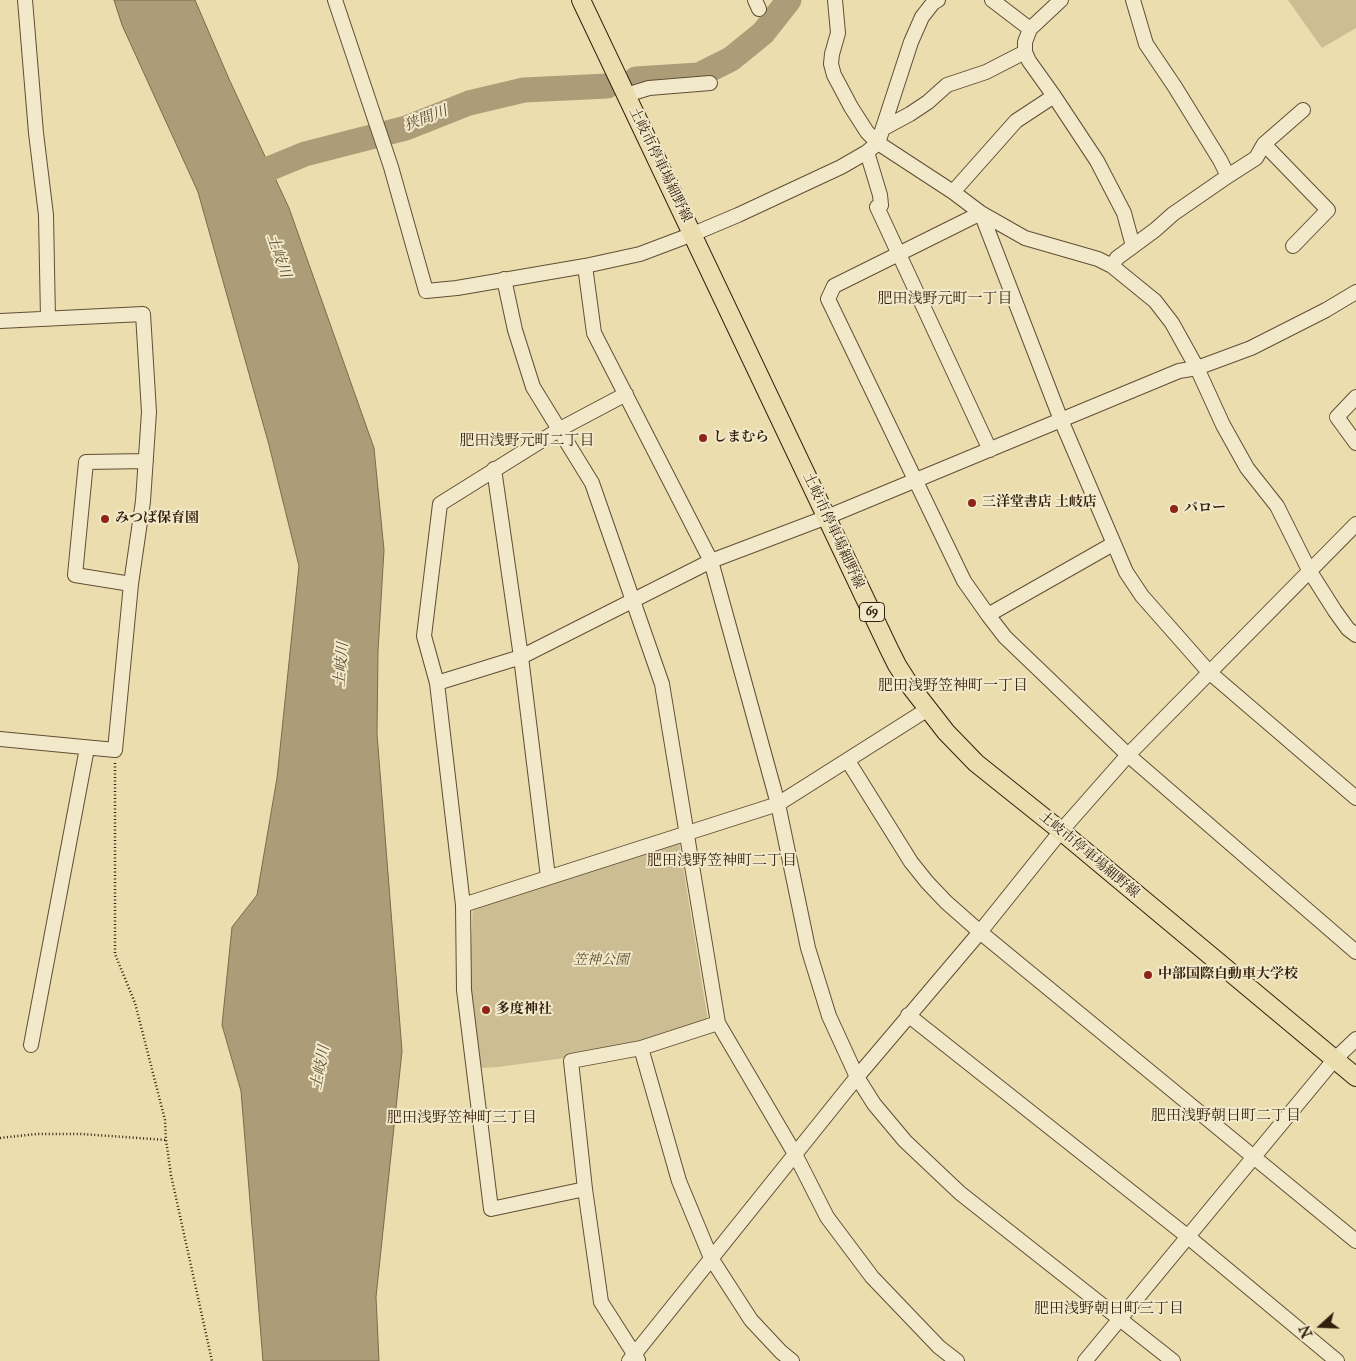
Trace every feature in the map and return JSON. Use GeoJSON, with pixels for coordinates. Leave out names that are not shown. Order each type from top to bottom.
{"type":"FeatureCollection","features":[{"type":"Feature","properties":{"kind":"main road","name":"土岐市停車場細野線"},"geometry":{"type":"LineString","coordinates":[[581,0],[897,665],[928,709],[946,732],[976,762],[1356,1078]]}},
{"type":"Feature","properties":{"kind":"street"},"geometry":{"type":"LineString","coordinates":[[25,0],[46,215],[48,319]]}},
{"type":"Feature","properties":{"kind":"street"},"geometry":{"type":"LineString","coordinates":[[335,0],[391,167],[426,291],[457,288],[585,266],[640,254],[693,234],[824,175],[866,152],[878,143],[911,42],[922,17],[933,3],[938,0]]}},
{"type":"Feature","properties":{"kind":"street"},"geometry":{"type":"LineString","coordinates":[[835,0],[838,33],[831,64],[834,75],[867,132],[878,143],[953,192],[981,213],[1025,238],[1098,259],[1112,266],[1155,301],[1172,323],[1197,368],[1247,468],[1277,506],[1309,570],[1335,611],[1348,629],[1356,635]]}},
{"type":"Feature","properties":{"kind":"street"},"geometry":{"type":"LineString","coordinates":[[992,0],[1030,28]]}},
{"type":"Feature","properties":{"kind":"street"},"geometry":{"type":"LineString","coordinates":[[1061,0],[1030,28],[1025,42],[1025,52],[1029,61],[1092,153],[1124,212],[1133,246]]}},
{"type":"Feature","properties":{"kind":"street"},"geometry":{"type":"LineString","coordinates":[[1133,0],[1146,44],[1175,87],[1228,176]]}},
{"type":"Feature","properties":{"kind":"street"},"geometry":{"type":"LineString","coordinates":[[884,128],[928,102],[947,85],[986,72],[1025,52]]}},
{"type":"Feature","properties":{"kind":"street"},"geometry":{"type":"LineString","coordinates":[[626,95],[649,88],[710,83]]}},
{"type":"Feature","properties":{"kind":"street"},"geometry":{"type":"LineString","coordinates":[[953,192],[1016,121],[1054,96]]}},
{"type":"Feature","properties":{"kind":"street"},"geometry":{"type":"LineString","coordinates":[[1112,266],[1117,258],[1173,214],[1256,158],[1264,144],[1303,110]]}},
{"type":"Feature","properties":{"kind":"street"},"geometry":{"type":"LineString","coordinates":[[1264,144],[1328,210],[1293,246]]}},
{"type":"Feature","properties":{"kind":"street"},"geometry":{"type":"LineString","coordinates":[[866,152],[879,190],[881,205],[877,207],[990,450]]}},
{"type":"Feature","properties":{"kind":"street"},"geometry":{"type":"LineString","coordinates":[[981,213],[834,286],[828,299],[964,581],[1005,637],[1128,755],[1356,952]]}},
{"type":"Feature","properties":{"kind":"street"},"geometry":{"type":"LineString","coordinates":[[981,213],[1061,420],[1126,572],[1142,596],[1210,672],[1356,798]]}},
{"type":"Feature","properties":{"kind":"street"},"geometry":{"type":"LineString","coordinates":[[585,266],[594,333],[711,560],[778,804],[808,948],[829,1016],[857,1077],[874,1104],[905,1140],[960,1194],[1173,1361]]}},
{"type":"Feature","properties":{"kind":"street"},"geometry":{"type":"LineString","coordinates":[[504,279],[515,330],[533,388],[592,483],[662,684],[718,1024],[795,1154],[827,1216],[872,1278],[939,1348],[957,1361]]}},
{"type":"Feature","properties":{"kind":"street"},"geometry":{"type":"LineString","coordinates":[[437,683],[521,657],[711,560],[827,517],[1179,371],[1197,368],[1251,348],[1326,310],[1356,292]]}},
{"type":"Feature","properties":{"kind":"street"},"geometry":{"type":"LineString","coordinates":[[0,321],[143,314],[149,412],[144,496],[131,584],[115,750],[0,739]]}},
{"type":"Feature","properties":{"kind":"street"},"geometry":{"type":"LineString","coordinates":[[585,1189],[491,1209],[464,990],[463,905],[437,683],[424,636],[440,504],[560,429],[626,394]]}},
{"type":"Feature","properties":{"kind":"street"},"geometry":{"type":"LineString","coordinates":[[1356,397],[1337,417],[1356,443]]}},
{"type":"Feature","properties":{"kind":"street"},"geometry":{"type":"LineString","coordinates":[[131,584],[75,575],[86,462],[146,461]]}},
{"type":"Feature","properties":{"kind":"street"},"geometry":{"type":"LineString","coordinates":[[494,469],[521,657],[548,877]]}},
{"type":"Feature","properties":{"kind":"street"},"geometry":{"type":"LineString","coordinates":[[718,1024],[640,1048],[571,1061],[585,1189],[601,1302],[634,1359],[710,1258],[908,1015],[980,932],[1061,831],[1128,755],[1356,524]]}},
{"type":"Feature","properties":{"kind":"street"},"geometry":{"type":"LineString","coordinates":[[988,615],[1113,544]]}},
{"type":"Feature","properties":{"kind":"street"},"geometry":{"type":"LineString","coordinates":[[463,905],[778,804],[928,709]]}},
{"type":"Feature","properties":{"kind":"street"},"geometry":{"type":"LineString","coordinates":[[31,1045],[87,748]]}},
{"type":"Feature","properties":{"kind":"street"},"geometry":{"type":"LineString","coordinates":[[848,761],[911,862],[946,902],[1356,1241]]}},
{"type":"Feature","properties":{"kind":"street"},"geometry":{"type":"LineString","coordinates":[[908,1015],[1187,1236],[1337,1361]]}},
{"type":"Feature","properties":{"kind":"street"},"geometry":{"type":"LineString","coordinates":[[1085,1361],[1334,1060],[1356,1039]]}},
{"type":"Feature","properties":{"kind":"street"},"geometry":{"type":"LineString","coordinates":[[640,1048],[679,1181],[710,1258],[751,1320],[792,1361]]}},
{"type":"Feature","properties":{"kind":"path"},"geometry":{"type":"LineString","coordinates":[[115,750],[115,954],[135,1003],[165,1120],[171,1175],[212,1361]]}},
{"type":"Feature","properties":{"kind":"path"},"geometry":{"type":"LineString","coordinates":[[0,1138],[36,1134],[73,1134],[166,1140]]}},
{"type":"Feature","properties":{"kind":"green space"},"geometry":{"type":"Polygon","coordinates":[[[1288,0],[1356,0],[1356,28],[1322,48],[1288,0]]]}},
{"type":"Feature","properties":{"kind":"green space","name":"笠神公園"},"geometry":{"type":"Polygon","coordinates":[[[679,842],[709,1027],[617,1051],[479,1068],[469,988],[473,906],[679,842]]]}},
{"type":"Feature","properties":{"kind":"water","name":"土岐川"},"geometry":{"type":"Polygon","coordinates":[[[114,0],[195,0],[229,79],[289,208],[374,448],[384,550],[378,651],[377,734],[402,1051],[376,1297],[379,1361],[263,1361],[241,1091],[222,1025],[232,927],[257,895],[277,778],[299,566],[269,445],[198,192],[122,25],[114,0]]]}},
{"type":"Feature","properties":{"kind":"waterway","name":"狭間川"},"geometry":{"type":"LineString","coordinates":[[636,79],[699,75],[731,59],[763,33],[789,0]]}},
{"type":"Feature","properties":{"kind":"waterway","name":"狭間川"},"geometry":{"type":"LineString","coordinates":[[249,177],[305,154],[406,128],[469,103],[524,90],[607,86]]}},
{"type":"Feature","properties":{"kind":"place","name":"しまむら"},"geometry":{"type":"Point","coordinates":[703,438]}},
{"type":"Feature","properties":{"kind":"place","name":"三洋堂書店 土岐店"},"geometry":{"type":"Point","coordinates":[972,503]}},
{"type":"Feature","properties":{"kind":"place","name":"バロー"},"geometry":{"type":"Point","coordinates":[1174,509]}},
{"type":"Feature","properties":{"kind":"place","name":"みつば保育園"},"geometry":{"type":"Point","coordinates":[105,519]}},
{"type":"Feature","properties":{"kind":"place","name":"中部国際自動車大学校"},"geometry":{"type":"Point","coordinates":[1148,975]}},
{"type":"Feature","properties":{"kind":"place","name":"多度神社"},"geometry":{"type":"Point","coordinates":[486,1010]}},
{"type":"Feature","properties":{"kind":"district","name":"肥田浅野元町一丁目"},"geometry":{"type":"Point","coordinates":[945,299]}},
{"type":"Feature","properties":{"kind":"district","name":"肥田浅野元町二丁目"},"geometry":{"type":"Point","coordinates":[527,441]}},
{"type":"Feature","properties":{"kind":"district","name":"肥田浅野笠神町一丁目"},"geometry":{"type":"Point","coordinates":[953,686]}},
{"type":"Feature","properties":{"kind":"district","name":"肥田浅野笠神町二丁目"},"geometry":{"type":"Point","coordinates":[722,861]}},
{"type":"Feature","properties":{"kind":"district","name":"肥田浅野朝日町二丁目"},"geometry":{"type":"Point","coordinates":[1226,1116]}},
{"type":"Feature","properties":{"kind":"district","name":"肥田浅野笠神町三丁目"},"geometry":{"type":"Point","coordinates":[462,1118]}},
{"type":"Feature","properties":{"kind":"district","name":"肥田浅野朝日町三丁目"},"geometry":{"type":"Point","coordinates":[1109,1309]}}]}
